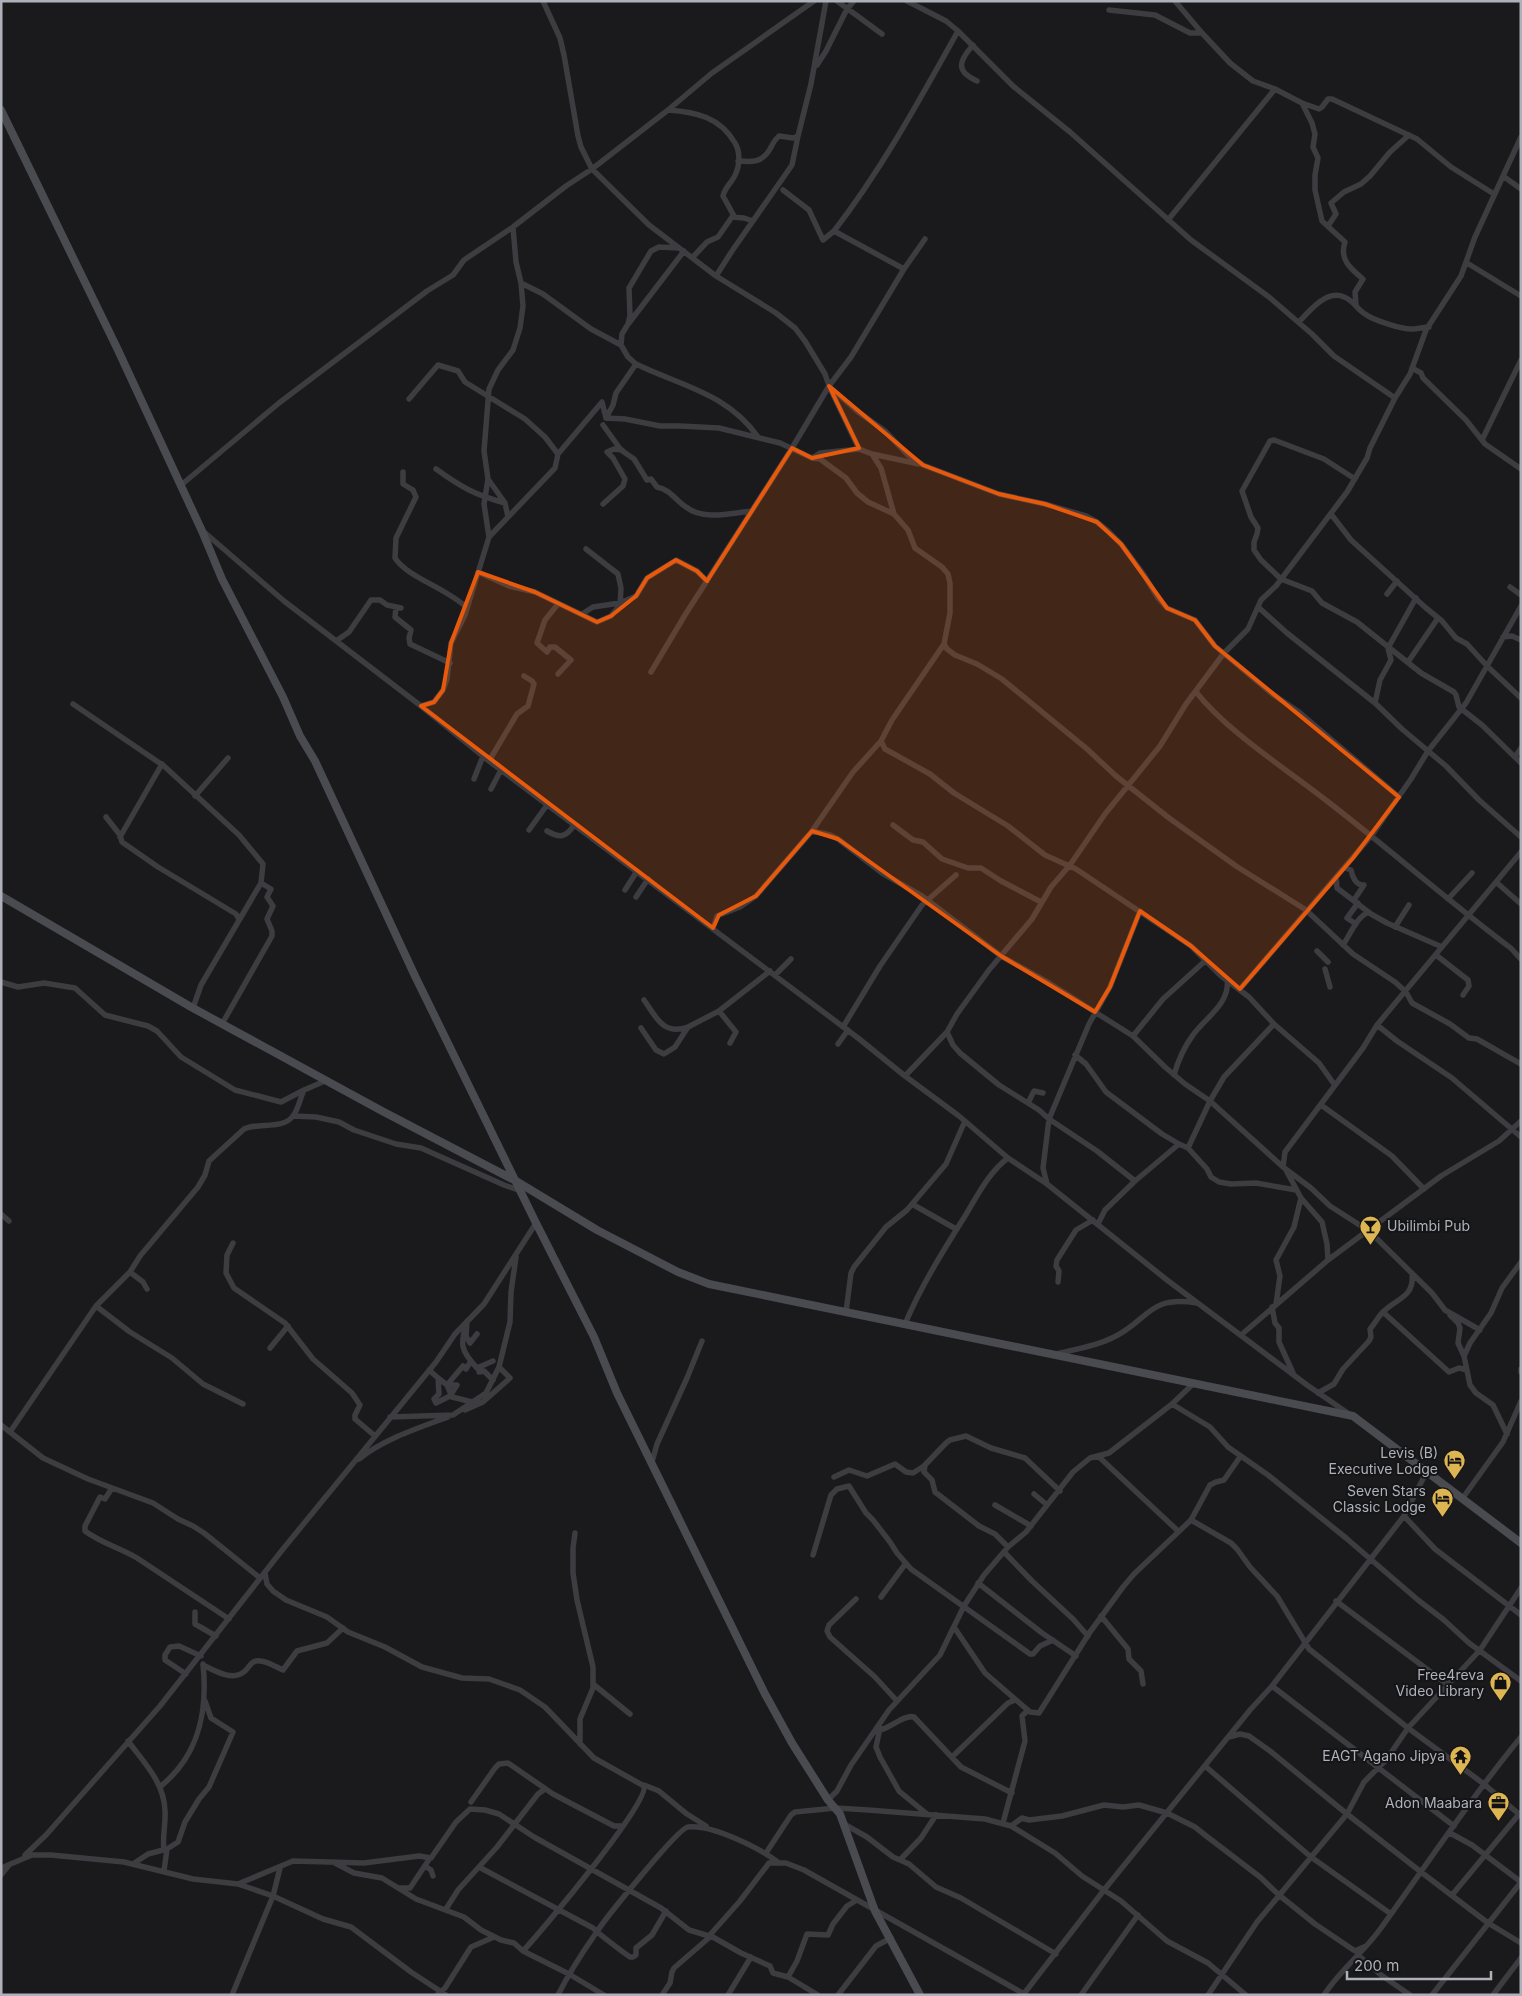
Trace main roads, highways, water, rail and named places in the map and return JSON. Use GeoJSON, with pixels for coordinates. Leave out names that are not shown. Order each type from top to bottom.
{"type":"FeatureCollection","features":[{"type":"Feature","properties":{"kind":"place","name":"Ubilimbi Pub"},"geometry":{"type":"Point","coordinates":[1371,1245]}},
{"type":"Feature","properties":{"kind":"place","name":"Levis (B) Executive Lodge"},"geometry":{"type":"Point","coordinates":[1454,1480]}},
{"type":"Feature","properties":{"kind":"place","name":"Seven Stars Classic Lodge"},"geometry":{"type":"Point","coordinates":[1442,1518]}},
{"type":"Feature","properties":{"kind":"place","name":"Free4reva Video Library"},"geometry":{"type":"Point","coordinates":[1500,1702]}},
{"type":"Feature","properties":{"kind":"place","name":"EAGT Agano Jipya"},"geometry":{"type":"Point","coordinates":[1461,1775]}},
{"type":"Feature","properties":{"kind":"place","name":"Adon Maabara"},"geometry":{"type":"Point","coordinates":[1498,1822]}}]}
